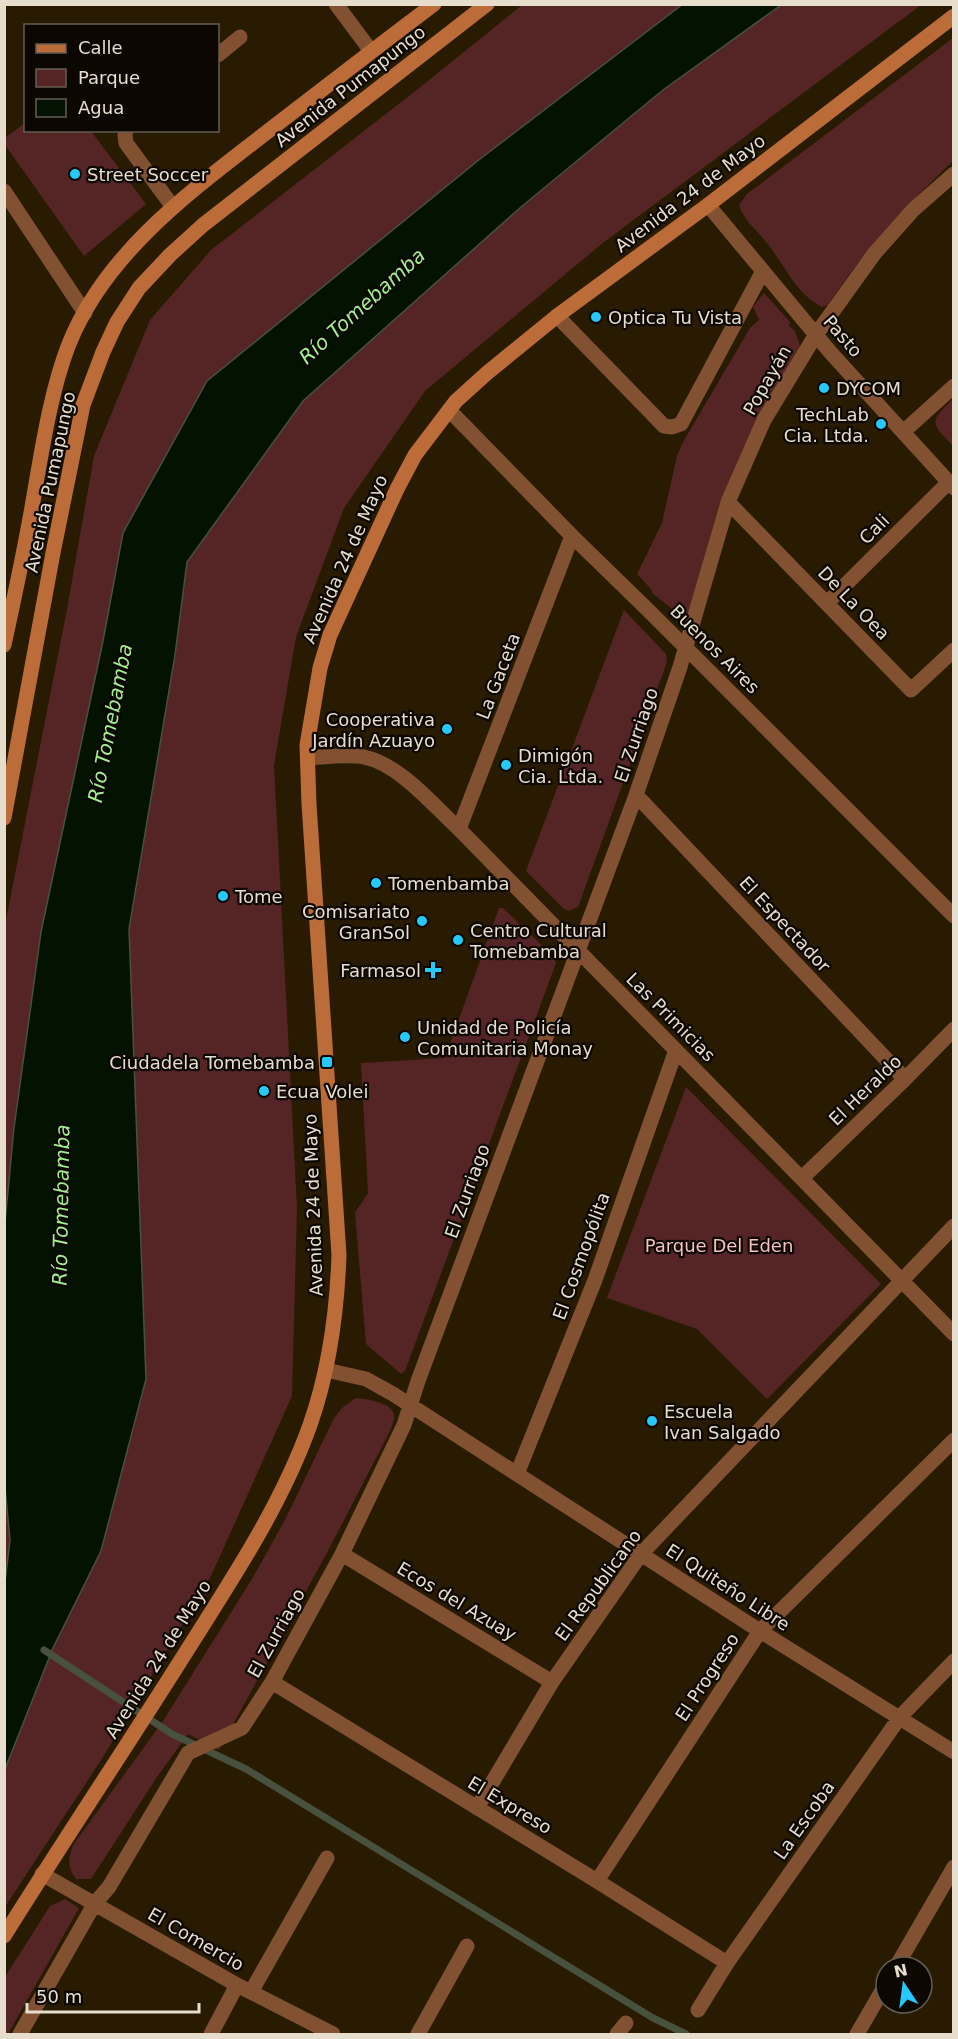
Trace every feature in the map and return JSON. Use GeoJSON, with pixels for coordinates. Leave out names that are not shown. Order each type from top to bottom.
{"type":"FeatureCollection","features":[{"type":"Feature","properties":{"kind":"main road","name":"Avenida Pumapungo"},"geometry":{"type":"LineString","coordinates":[[4,645],[24,558],[57,380],[69,343],[103,283],[173,207],[434,4]]}},
{"type":"Feature","properties":{"kind":"main road","name":"Avenida Pumapungo"},"geometry":{"type":"LineString","coordinates":[[4,818],[83,405],[117,322],[139,288],[203,225],[487,4]]}},
{"type":"Feature","properties":{"kind":"main road","name":"Avenida 24 de Mayo"},"geometry":{"type":"LineString","coordinates":[[4,1936],[238,1568],[290,1474],[311,1423],[326,1370],[337,1302],[339,1256],[307,745],[320,668],[330,635],[397,489],[415,455],[449,410],[487,373],[557,316],[708,205],[954,16]]}},
{"type":"Feature","properties":{"kind":"street"},"geometry":{"type":"LineString","coordinates":[[336,4],[371,51]]}},
{"type":"Feature","properties":{"kind":"street"},"geometry":{"type":"LineString","coordinates":[[219,54],[240,37]]}},
{"type":"Feature","properties":{"kind":"street"},"geometry":{"type":"LineString","coordinates":[[125,132],[126,143],[173,207]]}},
{"type":"Feature","properties":{"kind":"street","name":"Popayán"},"geometry":{"type":"LineString","coordinates":[[686,648],[729,502],[764,420],[815,336],[874,254],[913,210],[953,175]]}},
{"type":"Feature","properties":{"kind":"street"},"geometry":{"type":"LineString","coordinates":[[4,191],[85,313]]}},
{"type":"Feature","properties":{"kind":"street","name":"Pasto"},"geometry":{"type":"LineString","coordinates":[[708,205],[815,336],[951,486]]}},
{"type":"Feature","properties":{"kind":"street"},"geometry":{"type":"LineString","coordinates":[[557,316],[664,426],[672,427],[681,424],[763,271]]}},
{"type":"Feature","properties":{"kind":"street"},"geometry":{"type":"LineString","coordinates":[[903,432],[954,386]]}},
{"type":"Feature","properties":{"kind":"street","name":"Buenos Aires"},"geometry":{"type":"LineString","coordinates":[[449,410],[572,536],[954,916]]}},
{"type":"Feature","properties":{"kind":"street","name":"Cali"},"geometry":{"type":"LineString","coordinates":[[827,603],[951,486]]}},
{"type":"Feature","properties":{"kind":"street","name":"De La Oea"},"geometry":{"type":"LineString","coordinates":[[729,502],[910,690],[954,650]]}},
{"type":"Feature","properties":{"kind":"street","name":"La Gaceta"},"geometry":{"type":"LineString","coordinates":[[459,829],[572,536]]}},
{"type":"Feature","properties":{"kind":"street","name":"El Zurriago"},"geometry":{"type":"LineString","coordinates":[[95,1903],[109,1887],[188,1754],[242,1728],[272,1682],[342,1554],[404,1425],[636,795],[686,648]]}},
{"type":"Feature","properties":{"kind":"street","name":"Las Primicias"},"geometry":{"type":"LineString","coordinates":[[308,758],[362,756],[382,762],[424,796],[954,1334]]}},
{"type":"Feature","properties":{"kind":"street","name":"El Espectador"},"geometry":{"type":"LineString","coordinates":[[636,795],[905,1079]]}},
{"type":"Feature","properties":{"kind":"street","name":"El Heraldo"},"geometry":{"type":"LineString","coordinates":[[802,1178],[954,1029]]}},
{"type":"Feature","properties":{"kind":"street","name":"El Cosmopólita"},"geometry":{"type":"LineString","coordinates":[[517,1474],[595,1280],[676,1050]]}},
{"type":"Feature","properties":{"kind":"street","name":"El Republicano"},"geometry":{"type":"LineString","coordinates":[[477,1808],[552,1682],[641,1554],[954,1226]]}},
{"type":"Feature","properties":{"kind":"street","name":"El Quiteño Libre"},"geometry":{"type":"LineString","coordinates":[[326,1370],[366,1379],[410,1405],[760,1631],[954,1752]]}},
{"type":"Feature","properties":{"kind":"street","name":"El Progreso"},"geometry":{"type":"LineString","coordinates":[[597,1881],[760,1631],[954,1440]]}},
{"type":"Feature","properties":{"kind":"street","name":"Ecos del Azuay"},"geometry":{"type":"LineString","coordinates":[[342,1554],[552,1682]]}},
{"type":"Feature","properties":{"kind":"street","name":"La Escoba"},"geometry":{"type":"LineString","coordinates":[[698,2010],[727,1964],[900,1717],[954,1661]]}},
{"type":"Feature","properties":{"kind":"street","name":"El Expreso"},"geometry":{"type":"LineString","coordinates":[[272,1682],[597,1881],[727,1964]]}},
{"type":"Feature","properties":{"kind":"street"},"geometry":{"type":"LineString","coordinates":[[211,2034],[244,1988],[327,1858]]}},
{"type":"Feature","properties":{"kind":"street"},"geometry":{"type":"LineString","coordinates":[[903,1955],[954,1867]]}},
{"type":"Feature","properties":{"kind":"street","name":"El Comercio"},"geometry":{"type":"LineString","coordinates":[[42,1874],[244,1988],[333,2034]]}},
{"type":"Feature","properties":{"kind":"street"},"geometry":{"type":"LineString","coordinates":[[20,2034],[95,1903]]}},
{"type":"Feature","properties":{"kind":"street"},"geometry":{"type":"LineString","coordinates":[[418,2034],[467,1946]]}},
{"type":"Feature","properties":{"kind":"street"},"geometry":{"type":"LineString","coordinates":[[857,2034],[874,2005]]}},
{"type":"Feature","properties":{"kind":"green space"},"geometry":{"type":"Polygon","coordinates":[[[522,5],[683,5],[629,45],[123,533],[103,641],[41,932],[5,1233],[5,925],[67,609],[94,456],[150,320],[211,250],[522,5]]]}},
{"type":"Feature","properties":{"kind":"green space"},"geometry":{"type":"Polygon","coordinates":[[[781,5],[921,5],[604,242],[425,391],[344,508],[296,637],[274,765],[297,1208],[292,1396],[211,1576],[103,1757],[5,1907],[5,1769],[53,1648],[101,1551],[146,1379],[129,929],[175,655],[187,562],[303,401],[521,207],[663,89],[781,5]]]}},
{"type":"Feature","properties":{"kind":"green space"},"geometry":{"type":"Polygon","coordinates":[[[953,38],[953,161],[886,229],[828,305],[822,307],[797,286],[767,243],[747,221],[739,205],[747,194],[953,38]]]}},
{"type":"Feature","properties":{"kind":"green space","name":"Street Soccer"},"geometry":{"type":"Polygon","coordinates":[[[24,124],[24,132],[92,132],[146,204],[84,256],[5,145],[5,138],[24,124]]]}},
{"type":"Feature","properties":{"kind":"green space"},"geometry":{"type":"Polygon","coordinates":[[[764,293],[790,322],[789,326],[795,331],[800,346],[760,413],[719,505],[688,614],[684,618],[652,593],[652,590],[637,574],[662,523],[677,456],[683,442],[750,328],[759,320],[753,307],[764,293]]]}},
{"type":"Feature","properties":{"kind":"green space"},"geometry":{"type":"Polygon","coordinates":[[[953,399],[953,446],[940,432],[935,422],[953,399]]]}},
{"type":"Feature","properties":{"kind":"green space"},"geometry":{"type":"Polygon","coordinates":[[[624,610],[666,654],[667,662],[578,907],[568,911],[526,871],[624,610]]]}},
{"type":"Feature","properties":{"kind":"green space"},"geometry":{"type":"Polygon","coordinates":[[[499,908],[503,908],[555,958],[556,963],[405,1371],[401,1374],[366,1344],[355,1213],[368,1193],[361,1063],[445,1058],[499,908]]]}},
{"type":"Feature","properties":{"kind":"green space","name":"Parque Del Eden"},"geometry":{"type":"Polygon","coordinates":[[[686,1087],[881,1284],[767,1399],[697,1329],[607,1298],[686,1087]]]}},
{"type":"Feature","properties":{"kind":"green space"},"geometry":{"type":"Polygon","coordinates":[[[356,1398],[378,1402],[389,1407],[394,1415],[392,1426],[328,1551],[219,1750],[188,1734],[157,1777],[91,1879],[76,1879],[69,1863],[73,1845],[163,1721],[252,1579],[286,1518],[334,1418],[342,1408],[356,1398]]]}},
{"type":"Feature","properties":{"kind":"green space"},"geometry":{"type":"Polygon","coordinates":[[[4,1477],[10,1540],[5,1591],[4,1591],[4,1477]]]}},
{"type":"Feature","properties":{"kind":"green space"},"geometry":{"type":"Polygon","coordinates":[[[65,1899],[79,1908],[8,2034],[5,2034],[5,1977],[50,1906],[65,1899]]]}},
{"type":"Feature","properties":{"kind":"water","name":"Río Tomebamba"},"geometry":{"type":"Polygon","coordinates":[[[683,4],[781,5],[663,90],[521,207],[303,401],[187,562],[175,655],[129,929],[146,1379],[101,1551],[53,1648],[5,1769],[4,1591],[10,1540],[4,1477],[4,1233],[14,1128],[41,932],[103,641],[123,533],[207,381],[480,159],[683,4]]]}},
{"type":"Feature","properties":{"kind":"waterway"},"geometry":{"type":"LineString","coordinates":[[44,1650],[172,1734],[246,1769],[653,2018],[686,2034]]}},
{"type":"Feature","properties":{"kind":"place","name":"Street Soccer"},"geometry":{"type":"Point","coordinates":[75,174]}},
{"type":"Feature","properties":{"kind":"place","name":"Optica Tu Vista"},"geometry":{"type":"Point","coordinates":[596,317]}},
{"type":"Feature","properties":{"kind":"place","name":"DYCOM"},"geometry":{"type":"Point","coordinates":[824,388]}},
{"type":"Feature","properties":{"kind":"place","name":"TechLab Cia. Ltda."},"geometry":{"type":"Point","coordinates":[881,424]}},
{"type":"Feature","properties":{"kind":"place","name":"Cooperativa Jardín Azuayo"},"geometry":{"type":"Point","coordinates":[447,729]}},
{"type":"Feature","properties":{"kind":"place","name":"Dimigón Cia. Ltda."},"geometry":{"type":"Point","coordinates":[506,765]}},
{"type":"Feature","properties":{"kind":"place","name":"Tomenbamba"},"geometry":{"type":"Point","coordinates":[376,883]}},
{"type":"Feature","properties":{"kind":"place","name":"Tome"},"geometry":{"type":"Point","coordinates":[223,896]}},
{"type":"Feature","properties":{"kind":"place","name":"Comisariato GranSol"},"geometry":{"type":"Point","coordinates":[422,921]}},
{"type":"Feature","properties":{"kind":"place","name":"Centro Cultural Tomebamba"},"geometry":{"type":"Point","coordinates":[458,940]}},
{"type":"Feature","properties":{"kind":"place","name":"Farmasol"},"geometry":{"type":"Point","coordinates":[433,970]}},
{"type":"Feature","properties":{"kind":"place","name":"Unidad de Policía Comunitaria Monay"},"geometry":{"type":"Point","coordinates":[405,1037]}},
{"type":"Feature","properties":{"kind":"place","name":"Ciudadela Tomebamba"},"geometry":{"type":"Point","coordinates":[327,1062]}},
{"type":"Feature","properties":{"kind":"place","name":"Ecua Volei"},"geometry":{"type":"Point","coordinates":[264,1091]}},
{"type":"Feature","properties":{"kind":"place","name":"Escuela Ivan Salgado"},"geometry":{"type":"Point","coordinates":[652,1421]}}]}
